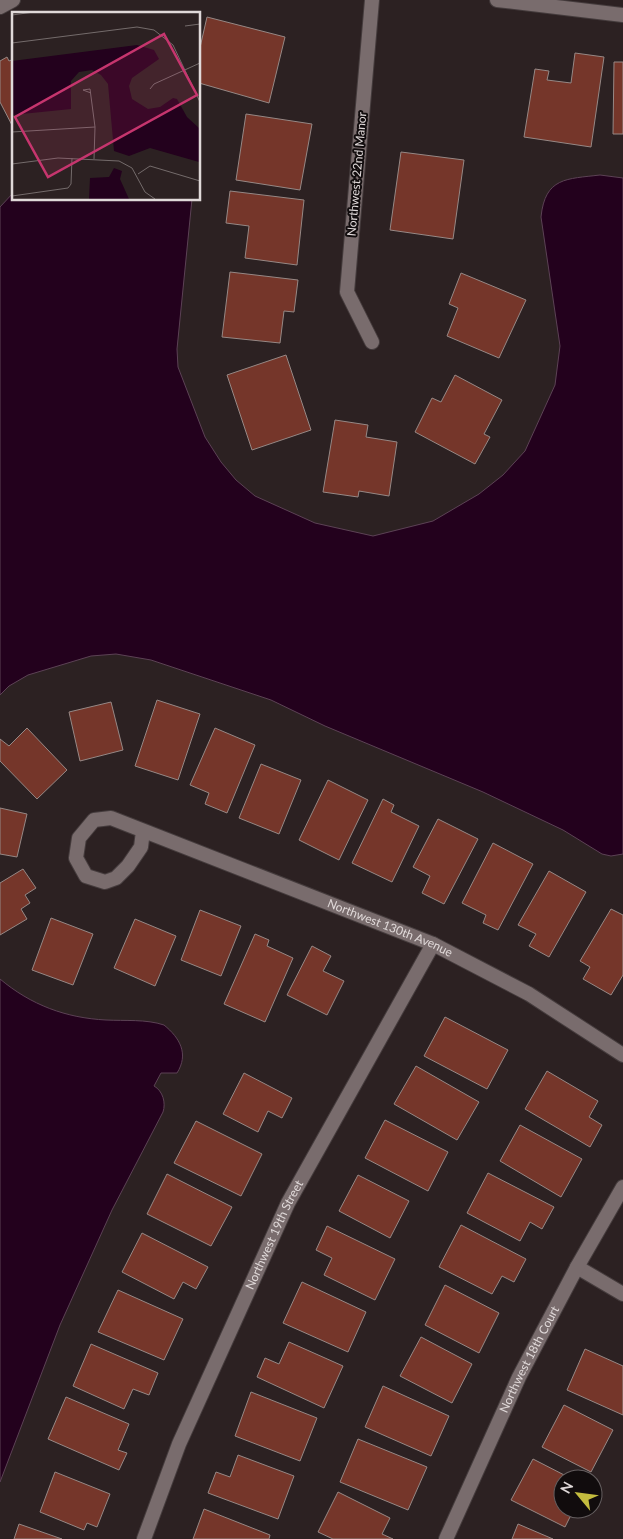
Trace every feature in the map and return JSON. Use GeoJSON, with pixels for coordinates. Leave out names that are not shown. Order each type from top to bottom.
{"type":"FeatureCollection","features":[{"type":"Feature","properties":{"kind":"street"},"geometry":{"type":"LineString","coordinates":[[0,7],[13,0]]}},
{"type":"Feature","properties":{"kind":"street","name":"Northwest 22nd Manor"},"geometry":{"type":"LineString","coordinates":[[372,0],[347,292],[372,342]]}},
{"type":"Feature","properties":{"kind":"street"},"geometry":{"type":"LineString","coordinates":[[497,0],[623,15]]}},
{"type":"Feature","properties":{"kind":"street","name":"Northwest 130th Avenue"},"geometry":{"type":"LineString","coordinates":[[143,831],[142,847],[116,878],[105,882],[86,876],[76,858],[79,838],[94,820],[111,818],[433,944],[529,994],[623,1055]]}},
{"type":"Feature","properties":{"kind":"street","name":"Northwest 19th Street"},"geometry":{"type":"LineString","coordinates":[[144,1539],[178,1444],[288,1203],[433,944]]}},
{"type":"Feature","properties":{"kind":"street","name":"Northwest 18th Court"},"geometry":{"type":"LineString","coordinates":[[446,1539],[519,1377],[577,1267],[623,1187]]}},
{"type":"Feature","properties":{"kind":"street"},"geometry":{"type":"LineString","coordinates":[[577,1267],[623,1294]]}},
{"type":"Feature","properties":{"kind":"shaded area"},"geometry":{"type":"Polygon","coordinates":[[[600,175],[623,178],[623,854],[611,856],[602,854],[563,830],[483,792],[325,726],[271,700],[151,660],[116,654],[91,656],[28,675],[9,686],[0,695],[0,207],[12,194],[12,200],[192,200],[177,349],[178,367],[205,437],[221,462],[236,480],[255,496],[315,523],[373,536],[433,521],[479,494],[503,475],[525,451],[555,385],[560,346],[541,217],[543,204],[547,194],[553,187],[560,182],[600,175]]]}},
{"type":"Feature","properties":{"kind":"shaded area"},"geometry":{"type":"Polygon","coordinates":[[[0,979],[24,996],[63,1013],[91,1019],[143,1021],[164,1025],[178,1041],[181,1047],[182,1059],[177,1073],[161,1073],[154,1086],[160,1091],[163,1098],[163,1112],[112,1210],[60,1325],[0,1482],[0,979]]]}},
{"type":"Feature","properties":{"kind":"building"},"geometry":{"type":"Polygon","coordinates":[[[207,17],[285,37],[269,103],[200,83],[200,48],[207,17]]]}},
{"type":"Feature","properties":{"kind":"building"},"geometry":{"type":"Polygon","coordinates":[[[575,53],[604,57],[591,147],[524,137],[535,69],[549,71],[547,80],[571,83],[575,53]]]}},
{"type":"Feature","properties":{"kind":"building"},"geometry":{"type":"Polygon","coordinates":[[[7,57],[9,61],[12,60],[12,125],[0,102],[0,61],[7,57]]]}},
{"type":"Feature","properties":{"kind":"building"},"geometry":{"type":"Polygon","coordinates":[[[614,62],[623,62],[623,134],[613,134],[614,62]]]}},
{"type":"Feature","properties":{"kind":"building"},"geometry":{"type":"Polygon","coordinates":[[[246,114],[312,124],[300,190],[236,180],[246,114]]]}},
{"type":"Feature","properties":{"kind":"building"},"geometry":{"type":"Polygon","coordinates":[[[401,152],[464,160],[453,239],[390,230],[401,152]]]}},
{"type":"Feature","properties":{"kind":"building"},"geometry":{"type":"Polygon","coordinates":[[[230,191],[304,200],[297,265],[245,258],[249,226],[226,223],[230,191]]]}},
{"type":"Feature","properties":{"kind":"building"},"geometry":{"type":"Polygon","coordinates":[[[230,272],[298,280],[294,312],[284,311],[280,343],[222,337],[230,272]]]}},
{"type":"Feature","properties":{"kind":"building"},"geometry":{"type":"Polygon","coordinates":[[[461,273],[526,300],[499,358],[447,336],[458,308],[449,304],[461,273]]]}},
{"type":"Feature","properties":{"kind":"building"},"geometry":{"type":"Polygon","coordinates":[[[286,355],[311,430],[252,450],[227,375],[286,355]]]}},
{"type":"Feature","properties":{"kind":"building"},"geometry":{"type":"Polygon","coordinates":[[[455,375],[502,400],[484,434],[490,437],[475,464],[415,432],[432,398],[441,402],[455,375]]]}},
{"type":"Feature","properties":{"kind":"building"},"geometry":{"type":"Polygon","coordinates":[[[335,420],[368,425],[366,437],[397,442],[389,496],[359,491],[358,497],[323,492],[335,420]]]}},
{"type":"Feature","properties":{"kind":"building"},"geometry":{"type":"Polygon","coordinates":[[[157,700],[200,714],[178,780],[135,766],[157,700]]]}},
{"type":"Feature","properties":{"kind":"building"},"geometry":{"type":"Polygon","coordinates":[[[111,702],[123,750],[80,761],[69,712],[111,702]]]}},
{"type":"Feature","properties":{"kind":"building"},"geometry":{"type":"Polygon","coordinates":[[[27,728],[67,770],[37,799],[0,761],[0,739],[9,746],[27,728]]]}},
{"type":"Feature","properties":{"kind":"building"},"geometry":{"type":"Polygon","coordinates":[[[215,728],[255,745],[227,813],[205,804],[209,793],[190,785],[215,728]]]}},
{"type":"Feature","properties":{"kind":"building"},"geometry":{"type":"Polygon","coordinates":[[[261,764],[301,780],[279,834],[239,818],[261,764]]]}},
{"type":"Feature","properties":{"kind":"building"},"geometry":{"type":"Polygon","coordinates":[[[328,780],[368,800],[339,860],[299,840],[328,780]]]}},
{"type":"Feature","properties":{"kind":"building"},"geometry":{"type":"Polygon","coordinates":[[[383,799],[394,805],[391,812],[419,826],[392,882],[352,863],[383,799]]]}},
{"type":"Feature","properties":{"kind":"building"},"geometry":{"type":"Polygon","coordinates":[[[0,808],[27,814],[17,857],[0,854],[0,808]]]}},
{"type":"Feature","properties":{"kind":"building"},"geometry":{"type":"Polygon","coordinates":[[[438,819],[478,839],[444,904],[422,893],[430,876],[413,867],[438,819]]]}},
{"type":"Feature","properties":{"kind":"building"},"geometry":{"type":"Polygon","coordinates":[[[493,843],[533,864],[498,930],[483,923],[486,915],[462,903],[493,843]]]}},
{"type":"Feature","properties":{"kind":"building"},"geometry":{"type":"Polygon","coordinates":[[[23,869],[36,888],[25,895],[30,903],[21,909],[27,919],[0,935],[0,883],[23,869]]]}},
{"type":"Feature","properties":{"kind":"building"},"geometry":{"type":"Polygon","coordinates":[[[549,871],[586,892],[549,957],[529,946],[536,934],[518,925],[549,871]]]}},
{"type":"Feature","properties":{"kind":"building"},"geometry":{"type":"Polygon","coordinates":[[[611,909],[623,915],[623,975],[611,995],[583,979],[590,967],[580,961],[611,909]]]}},
{"type":"Feature","properties":{"kind":"building"},"geometry":{"type":"Polygon","coordinates":[[[200,910],[241,926],[221,976],[181,960],[200,910]]]}},
{"type":"Feature","properties":{"kind":"building"},"geometry":{"type":"Polygon","coordinates":[[[51,918],[93,934],[73,985],[32,970],[51,918]]]}},
{"type":"Feature","properties":{"kind":"building"},"geometry":{"type":"Polygon","coordinates":[[[135,919],[176,936],[155,986],[114,968],[135,919]]]}},
{"type":"Feature","properties":{"kind":"building"},"geometry":{"type":"Polygon","coordinates":[[[255,934],[269,940],[267,946],[293,958],[265,1022],[224,1004],[255,934]]]}},
{"type":"Feature","properties":{"kind":"building"},"geometry":{"type":"Polygon","coordinates":[[[312,946],[331,956],[323,971],[344,981],[327,1015],[287,995],[312,946]]]}},
{"type":"Feature","properties":{"kind":"building"},"geometry":{"type":"Polygon","coordinates":[[[445,1017],[508,1050],[487,1089],[424,1056],[445,1017]]]}},
{"type":"Feature","properties":{"kind":"building"},"geometry":{"type":"Polygon","coordinates":[[[416,1066],[479,1102],[457,1140],[394,1104],[416,1066]]]}},
{"type":"Feature","properties":{"kind":"building"},"geometry":{"type":"Polygon","coordinates":[[[547,1071],[598,1101],[589,1117],[602,1125],[590,1147],[525,1109],[547,1071]]]}},
{"type":"Feature","properties":{"kind":"building"},"geometry":{"type":"Polygon","coordinates":[[[244,1073],[292,1098],[282,1118],[268,1111],[258,1132],[223,1114],[244,1073]]]}},
{"type":"Feature","properties":{"kind":"building"},"geometry":{"type":"Polygon","coordinates":[[[385,1120],[448,1152],[428,1191],[365,1158],[385,1120]]]}},
{"type":"Feature","properties":{"kind":"building"},"geometry":{"type":"Polygon","coordinates":[[[196,1121],[262,1154],[241,1196],[174,1163],[196,1121]]]}},
{"type":"Feature","properties":{"kind":"building"},"geometry":{"type":"Polygon","coordinates":[[[520,1125],[582,1159],[561,1197],[500,1161],[520,1125]]]}},
{"type":"Feature","properties":{"kind":"building"},"geometry":{"type":"Polygon","coordinates":[[[488,1173],[554,1207],[542,1229],[530,1222],[520,1241],[467,1213],[488,1173]]]}},
{"type":"Feature","properties":{"kind":"building"},"geometry":{"type":"Polygon","coordinates":[[[167,1174],[232,1207],[211,1246],[147,1214],[167,1174]]]}},
{"type":"Feature","properties":{"kind":"building"},"geometry":{"type":"Polygon","coordinates":[[[358,1175],[409,1201],[390,1238],[339,1211],[358,1175]]]}},
{"type":"Feature","properties":{"kind":"building"},"geometry":{"type":"Polygon","coordinates":[[[461,1225],[526,1259],[514,1282],[502,1276],[492,1294],[439,1267],[461,1225]]]}},
{"type":"Feature","properties":{"kind":"building"},"geometry":{"type":"Polygon","coordinates":[[[327,1226],[395,1259],[375,1300],[324,1275],[332,1258],[316,1250],[327,1226]]]}},
{"type":"Feature","properties":{"kind":"building"},"geometry":{"type":"Polygon","coordinates":[[[142,1233],[208,1267],[196,1289],[183,1282],[174,1299],[122,1272],[142,1233]]]}},
{"type":"Feature","properties":{"kind":"building"},"geometry":{"type":"Polygon","coordinates":[[[302,1282],[366,1312],[348,1352],[283,1323],[302,1282]]]}},
{"type":"Feature","properties":{"kind":"building"},"geometry":{"type":"Polygon","coordinates":[[[445,1285],[499,1313],[479,1353],[425,1325],[445,1285]]]}},
{"type":"Feature","properties":{"kind":"building"},"geometry":{"type":"Polygon","coordinates":[[[118,1290],[183,1319],[164,1360],[98,1332],[118,1290]]]}},
{"type":"Feature","properties":{"kind":"building"},"geometry":{"type":"Polygon","coordinates":[[[421,1337],[472,1364],[452,1403],[400,1376],[421,1337]]]}},
{"type":"Feature","properties":{"kind":"building"},"geometry":{"type":"Polygon","coordinates":[[[289,1342],[343,1366],[324,1408],[257,1377],[265,1358],[279,1364],[289,1342]]]}},
{"type":"Feature","properties":{"kind":"building"},"geometry":{"type":"Polygon","coordinates":[[[91,1344],[158,1373],[149,1395],[133,1389],[124,1409],[73,1386],[91,1344]]]}},
{"type":"Feature","properties":{"kind":"building"},"geometry":{"type":"Polygon","coordinates":[[[585,1349],[623,1366],[623,1415],[567,1390],[585,1349]]]}},
{"type":"Feature","properties":{"kind":"building"},"geometry":{"type":"Polygon","coordinates":[[[383,1386],[449,1416],[431,1456],[365,1427],[383,1386]]]}},
{"type":"Feature","properties":{"kind":"building"},"geometry":{"type":"Polygon","coordinates":[[[251,1392],[317,1418],[300,1461],[235,1436],[251,1392]]]}},
{"type":"Feature","properties":{"kind":"building"},"geometry":{"type":"Polygon","coordinates":[[[66,1397],[129,1424],[118,1450],[127,1453],[119,1470],[48,1439],[66,1397]]]}},
{"type":"Feature","properties":{"kind":"building"},"geometry":{"type":"Polygon","coordinates":[[[564,1405],[613,1430],[593,1469],[585,1469],[542,1447],[564,1405]]]}},
{"type":"Feature","properties":{"kind":"building"},"geometry":{"type":"Polygon","coordinates":[[[358,1439],[427,1467],[408,1510],[340,1482],[358,1439]]]}},
{"type":"Feature","properties":{"kind":"building"},"geometry":{"type":"Polygon","coordinates":[[[238,1455],[294,1476],[278,1519],[208,1493],[216,1472],[230,1477],[238,1455]]]}},
{"type":"Feature","properties":{"kind":"building"},"geometry":{"type":"Polygon","coordinates":[[[533,1459],[553,1469],[553,1519],[569,1519],[565,1527],[511,1500],[533,1459]]]}},
{"type":"Feature","properties":{"kind":"building"},"geometry":{"type":"Polygon","coordinates":[[[55,1472],[110,1494],[97,1527],[87,1523],[84,1530],[40,1512],[55,1472]]]}},
{"type":"Feature","properties":{"kind":"building"},"geometry":{"type":"Polygon","coordinates":[[[338,1492],[390,1518],[382,1534],[393,1539],[333,1539],[318,1532],[338,1492]]]}},
{"type":"Feature","properties":{"kind":"building"},"geometry":{"type":"Polygon","coordinates":[[[204,1509],[270,1535],[269,1539],[193,1539],[204,1509]]]}},
{"type":"Feature","properties":{"kind":"building"},"geometry":{"type":"Polygon","coordinates":[[[19,1524],[62,1539],[14,1539],[19,1524]]]}},
{"type":"Feature","properties":{"kind":"building"},"geometry":{"type":"Polygon","coordinates":[[[518,1524],[553,1539],[512,1539],[518,1524]]]}}]}
